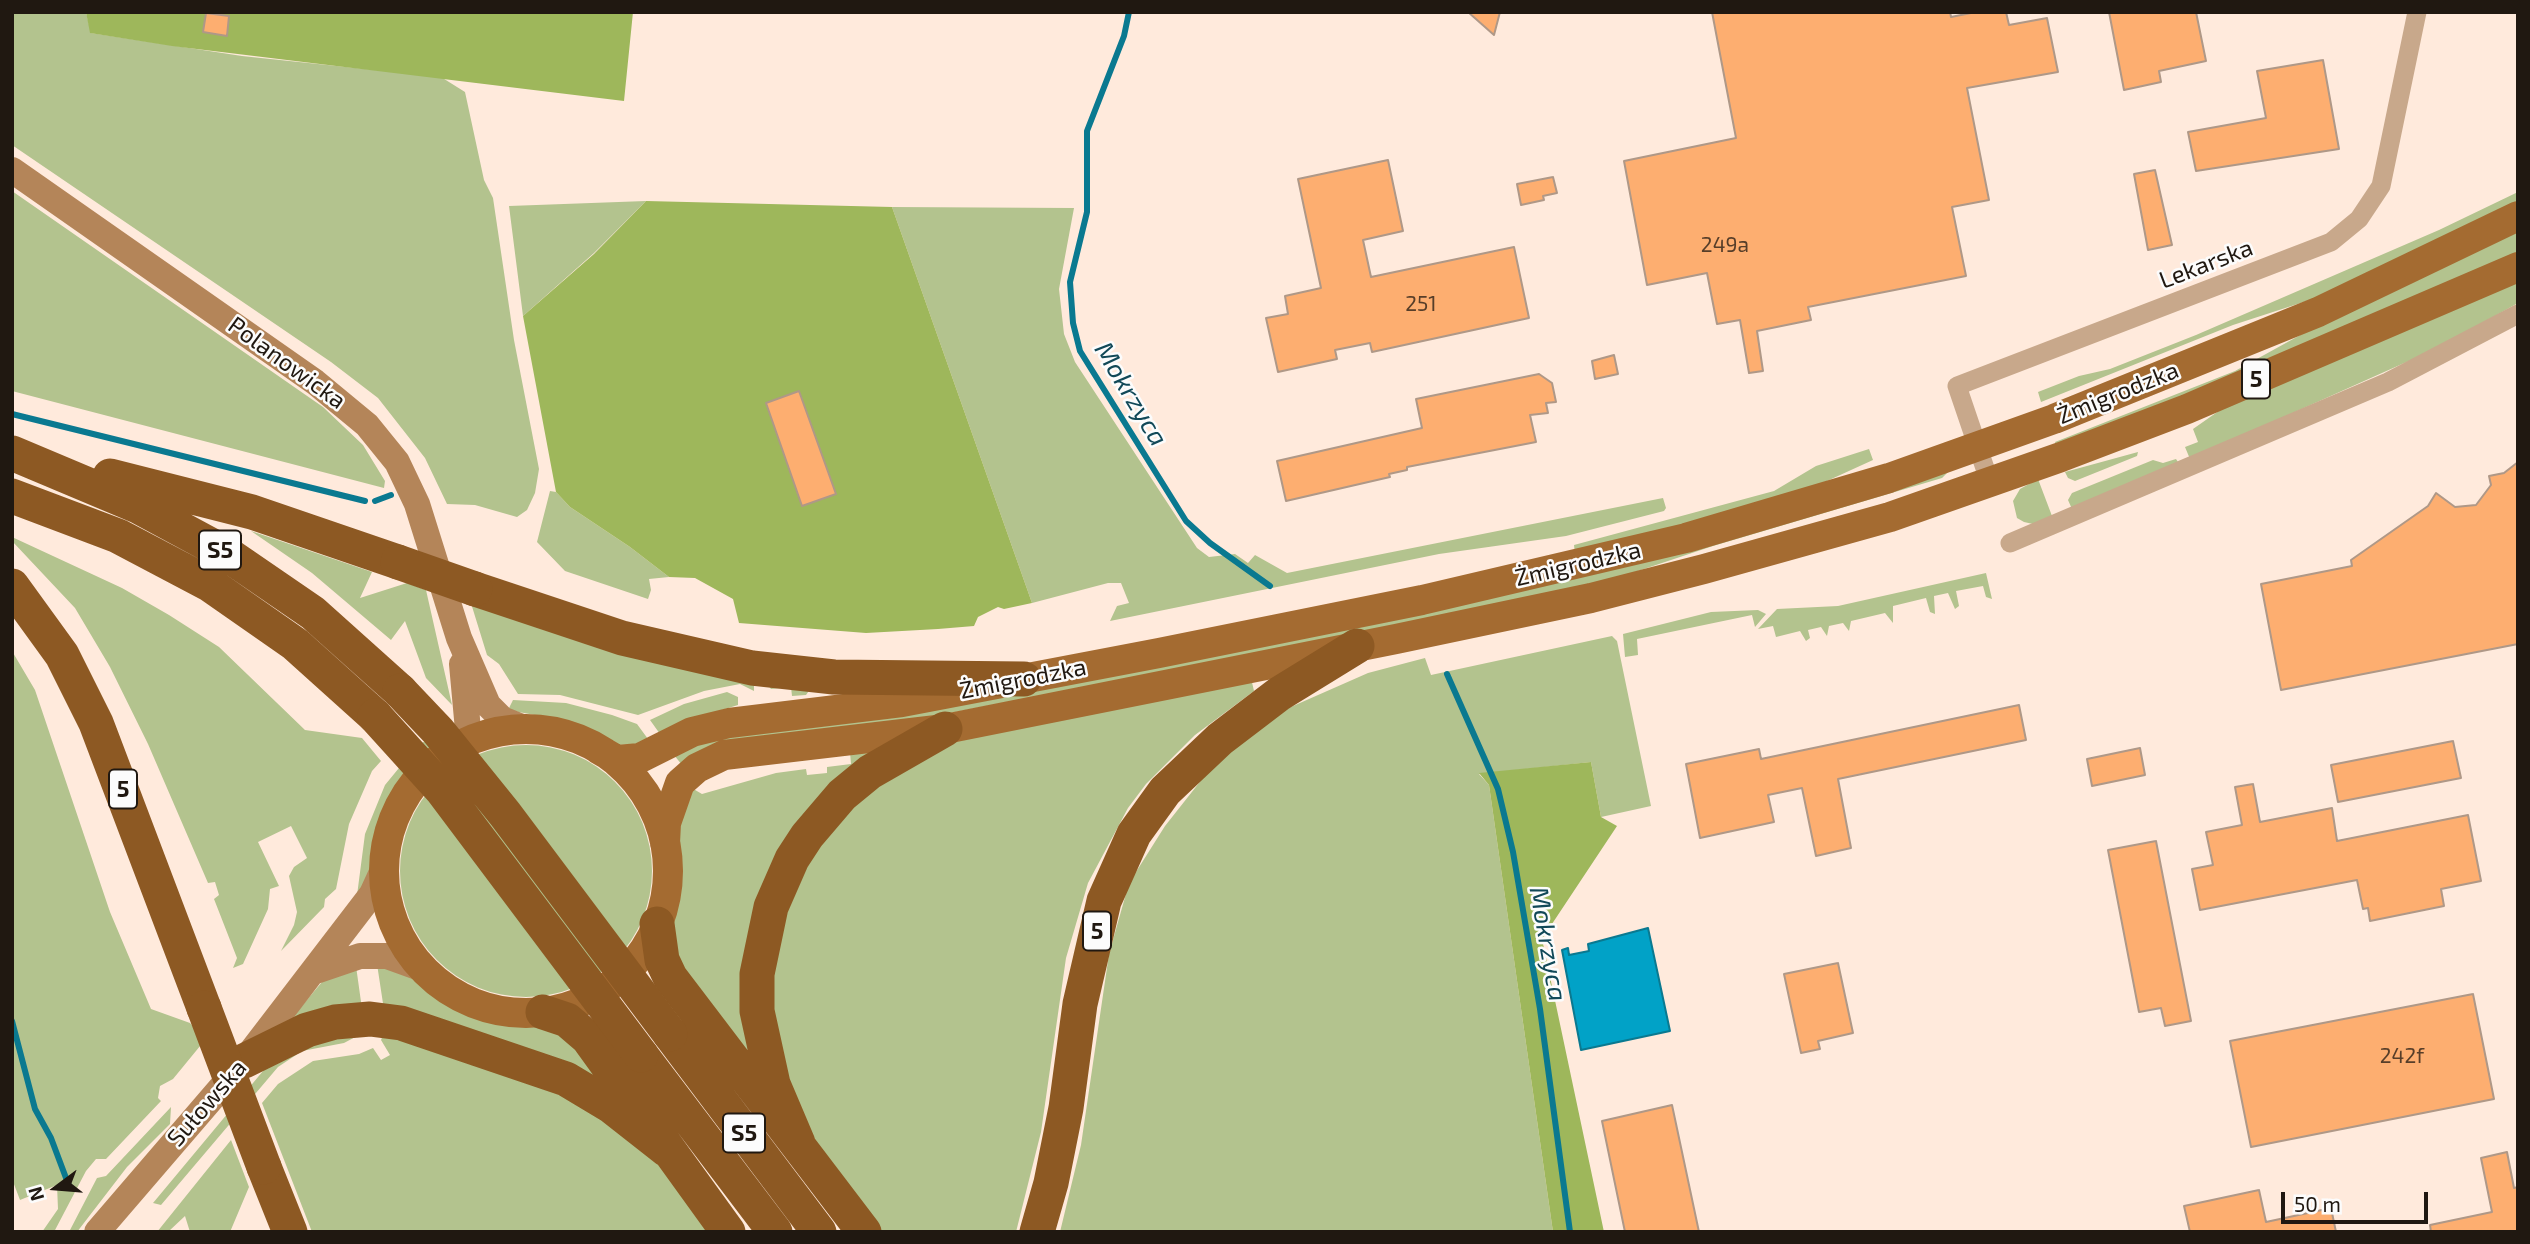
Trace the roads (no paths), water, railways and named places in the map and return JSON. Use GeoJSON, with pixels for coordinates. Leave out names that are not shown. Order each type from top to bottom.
{"type":"FeatureCollection","features":[{"type":"Feature","properties":{"kind":"highway","name":"5"},"geometry":{"type":"LineString","coordinates":[[12,453],[252,512],[622,638],[752,668],[834,677],[1024,679]]}},
{"type":"Feature","properties":{"kind":"highway","name":"S5"},"geometry":{"type":"LineString","coordinates":[[12,453],[138,506],[227,554],[313,613],[400,691],[438,731],[505,814],[819,1232]]}},
{"type":"Feature","properties":{"kind":"highway","name":"S5"},"geometry":{"type":"LineString","coordinates":[[12,496],[118,536],[209,584],[295,644],[375,716],[442,790],[775,1232]]}},
{"type":"Feature","properties":{"kind":"highway","name":"5"},"geometry":{"type":"LineString","coordinates":[[12,586],[57,647],[91,712],[290,1232]]}},
{"type":"Feature","properties":{"kind":"highway","name":"5"},"geometry":{"type":"LineString","coordinates":[[1037,1232],[1051,1183],[1066,1108],[1080,1004],[1104,901],[1134,834],[1165,791],[1220,739],[1279,694],[1357,646]]}},
{"type":"Feature","properties":{"kind":"highway"},"geometry":{"type":"LineString","coordinates":[[798,1143],[773,1084],[757,1012],[757,974],[771,907],[799,847],[842,795],[870,772],[945,729]]}},
{"type":"Feature","properties":{"kind":"highway"},"geometry":{"type":"LineString","coordinates":[[657,924],[662,960],[670,977],[864,1232]]}},
{"type":"Feature","properties":{"kind":"highway"},"geometry":{"type":"LineString","coordinates":[[542,1012],[567,1020],[588,1038],[728,1232]]}},
{"type":"Feature","properties":{"kind":"highway"},"geometry":{"type":"LineString","coordinates":[[244,1060],[307,1030],[335,1022],[370,1018],[401,1023],[566,1079],[611,1106],[667,1150]]}},
{"type":"Feature","properties":{"kind":"main road","name":"Żmigrodzka"},"geometry":{"type":"LineString","coordinates":[[598,750],[617,760],[640,758],[692,732],[729,723],[902,702],[1024,679],[1557,570],[1791,507],[1979,447],[2318,312],[2518,215]]}},
{"type":"Feature","properties":{"kind":"main road","name":"Żmigrodzka"},"geometry":{"type":"LineString","coordinates":[[665,843],[666,822],[681,783],[712,759],[733,754],[945,729],[1591,598],[1691,573],[1890,517],[1990,483],[2186,409],[2518,267]]}},
{"type":"Feature","properties":{"kind":"main road"},"geometry":{"type":"LineString","coordinates":[[527,729],[564,734],[598,750],[637,782],[654,809],[665,843],[667,887],[657,924],[645,948],[617,979],[582,1001],[542,1012],[506,1012],[482,1006],[450,991],[423,969],[396,928],[388,907],[383,870],[388,834],[406,796],[424,772],[456,747],[491,733],[527,729]]}},
{"type":"Feature","properties":{"kind":"street","name":"Lekarska"},"geometry":{"type":"LineString","coordinates":[[1990,483],[1957,386],[2331,242],[2359,219],[2381,187],[2417,12]]}},
{"type":"Feature","properties":{"kind":"street","name":"Polanowicka"},"geometry":{"type":"LineString","coordinates":[[12,170],[315,382],[367,425],[397,462],[412,492],[459,638],[488,705],[502,719],[527,729]]}},
{"type":"Feature","properties":{"kind":"street"},"geometry":{"type":"LineString","coordinates":[[2010,543],[2388,382],[2518,314]]}},
{"type":"Feature","properties":{"kind":"street","name":"Polanowicka"},"geometry":{"type":"LineString","coordinates":[[456,747],[466,738],[468,730],[459,638]]}},
{"type":"Feature","properties":{"kind":"street","name":"Sułowska"},"geometry":{"type":"LineString","coordinates":[[97,1232],[244,1060],[372,894],[383,870]]}},
{"type":"Feature","properties":{"kind":"street"},"geometry":{"type":"LineString","coordinates":[[313,972],[360,956],[387,956],[423,969]]}},
{"type":"Feature","properties":{"kind":"water"},"geometry":{"type":"Polygon","coordinates":[[[1648,928],[1670,1031],[1581,1050],[1562,950],[1568,948],[1569,955],[1589,951],[1588,944],[1648,928]]]}},
{"type":"Feature","properties":{"kind":"waterway","name":"Mokrzyca"},"geometry":{"type":"LineString","coordinates":[[1129,12],[1124,36],[1087,131],[1087,212],[1070,282],[1073,323],[1080,351],[1186,521],[1210,543],[1270,586]]}},
{"type":"Feature","properties":{"kind":"waterway"},"geometry":{"type":"LineString","coordinates":[[12,414],[365,501]]}},
{"type":"Feature","properties":{"kind":"waterway"},"geometry":{"type":"LineString","coordinates":[[375,501],[391,495]]}},
{"type":"Feature","properties":{"kind":"waterway","name":"Mokrzyca"},"geometry":{"type":"LineString","coordinates":[[1447,674],[1498,789],[1513,852],[1540,1009],[1570,1232]]}},
{"type":"Feature","properties":{"kind":"waterway"},"geometry":{"type":"LineString","coordinates":[[12,1021],[35,1109],[51,1138],[69,1186]]}}]}
